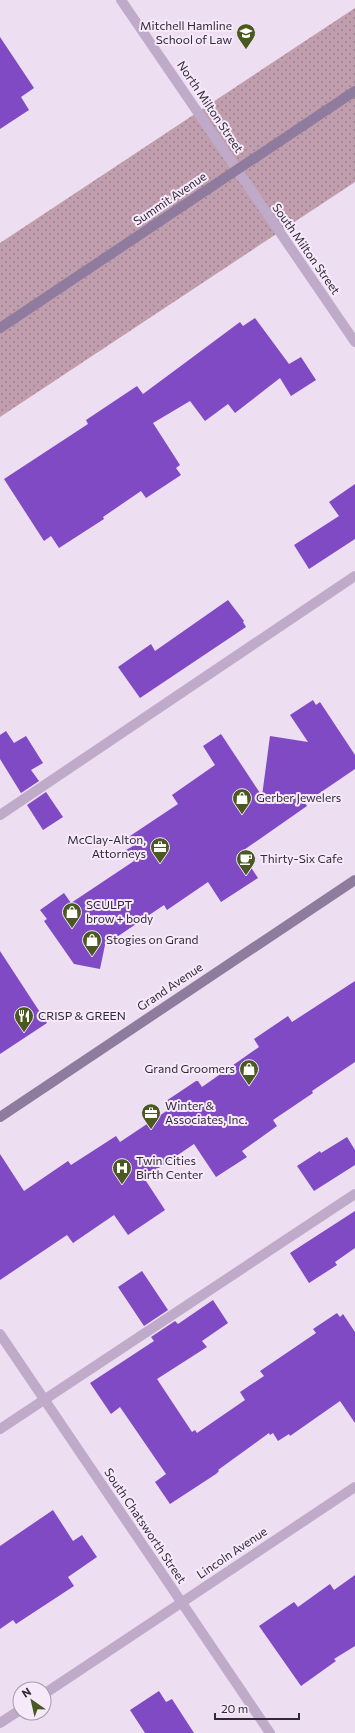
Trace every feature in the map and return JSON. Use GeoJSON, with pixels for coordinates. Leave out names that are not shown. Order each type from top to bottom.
{"type":"FeatureCollection","features":[{"type":"Feature","properties":{"kind":"street","name":"North Milton Street"},"geometry":{"type":"LineString","coordinates":[[121,0],[236,170]]}},
{"type":"Feature","properties":{"kind":"street","name":"Summit Avenue"},"geometry":{"type":"LineString","coordinates":[[0,328],[355,91]]}},
{"type":"Feature","properties":{"kind":"street","name":"South Milton Street"},"geometry":{"type":"LineString","coordinates":[[236,170],[355,342]]}},
{"type":"Feature","properties":{"kind":"street"},"geometry":{"type":"LineString","coordinates":[[0,815],[355,576]]}},
{"type":"Feature","properties":{"kind":"street","name":"Grand Avenue"},"geometry":{"type":"LineString","coordinates":[[0,1117],[355,880]]}},
{"type":"Feature","properties":{"kind":"street"},"geometry":{"type":"LineString","coordinates":[[0,1429],[355,1194]]}},
{"type":"Feature","properties":{"kind":"street","name":"South Chatsworth Street"},"geometry":{"type":"LineString","coordinates":[[0,1334],[270,1733]]}},
{"type":"Feature","properties":{"kind":"street","name":"Lincoln Avenue"},"geometry":{"type":"LineString","coordinates":[[52,1689],[355,1487]]}},
{"type":"Feature","properties":{"kind":"street"},"geometry":{"type":"LineString","coordinates":[[0,1723],[12,1715]]}},
{"type":"Feature","properties":{"kind":"shaded area"},"geometry":{"type":"Polygon","coordinates":[[[355,8],[355,182],[0,417],[0,243],[355,8]]]}},
{"type":"Feature","properties":{"kind":"building"},"geometry":{"type":"Polygon","coordinates":[[[0,37],[34,88],[21,97],[29,110],[0,129],[0,37]]]}},
{"type":"Feature","properties":{"kind":"building"},"geometry":{"type":"Polygon","coordinates":[[[255,318],[289,364],[301,357],[316,380],[291,396],[280,378],[235,413],[228,404],[205,421],[190,401],[153,423],[180,465],[176,468],[181,475],[146,498],[141,491],[103,517],[104,519],[59,548],[51,536],[44,541],[4,479],[88,424],[86,420],[137,386],[143,394],[240,322],[243,326],[255,318]]]}},
{"type":"Feature","properties":{"kind":"building"},"geometry":{"type":"Polygon","coordinates":[[[355,484],[355,539],[309,569],[294,545],[339,516],[329,502],[355,484]]]}},
{"type":"Feature","properties":{"kind":"building"},"geometry":{"type":"Polygon","coordinates":[[[228,600],[244,621],[243,622],[246,627],[140,698],[118,667],[151,644],[155,651],[228,600]]]}},
{"type":"Feature","properties":{"kind":"building"},"geometry":{"type":"Polygon","coordinates":[[[313,700],[316,705],[320,702],[355,755],[355,769],[305,803],[307,806],[241,852],[258,878],[221,902],[208,882],[167,910],[164,905],[105,945],[100,969],[74,964],[44,921],[47,919],[40,910],[64,893],[71,903],[134,861],[126,850],[133,846],[127,838],[178,804],[172,795],[215,765],[203,746],[221,734],[262,796],[270,736],[308,742],[290,715],[313,700]]]}},
{"type":"Feature","properties":{"kind":"building"},"geometry":{"type":"Polygon","coordinates":[[[6,731],[14,743],[26,736],[43,763],[31,770],[39,781],[21,793],[0,759],[0,735],[6,731]]]}},
{"type":"Feature","properties":{"kind":"building"},"geometry":{"type":"Polygon","coordinates":[[[46,792],[63,817],[43,830],[27,805],[46,792]]]}},
{"type":"Feature","properties":{"kind":"building"},"geometry":{"type":"Polygon","coordinates":[[[0,951],[47,1023],[0,1054],[0,951]]]}},
{"type":"Feature","properties":{"kind":"building"},"geometry":{"type":"Polygon","coordinates":[[[355,981],[355,1062],[273,1120],[277,1126],[242,1151],[247,1157],[216,1177],[194,1144],[144,1178],[165,1210],[128,1235],[114,1215],[73,1243],[67,1235],[0,1280],[0,1154],[24,1191],[68,1161],[71,1165],[116,1136],[120,1142],[171,1108],[166,1101],[196,1081],[198,1081],[202,1087],[259,1047],[254,1039],[288,1016],[292,1022],[355,981]]]}},
{"type":"Feature","properties":{"kind":"building"},"geometry":{"type":"Polygon","coordinates":[[[347,1137],[355,1150],[355,1165],[314,1191],[297,1166],[320,1151],[321,1153],[347,1137]]]}},
{"type":"Feature","properties":{"kind":"building"},"geometry":{"type":"Polygon","coordinates":[[[355,1211],[355,1248],[335,1262],[337,1265],[309,1283],[290,1253],[355,1211]]]}},
{"type":"Feature","properties":{"kind":"building"},"geometry":{"type":"Polygon","coordinates":[[[142,1271],[168,1310],[144,1326],[118,1287],[142,1271]]]}},
{"type":"Feature","properties":{"kind":"building"},"geometry":{"type":"Polygon","coordinates":[[[213,1300],[228,1323],[202,1341],[207,1347],[157,1379],[192,1432],[195,1430],[197,1433],[245,1400],[240,1392],[264,1376],[260,1371],[316,1333],[313,1329],[337,1313],[340,1317],[343,1314],[355,1332],[355,1423],[340,1401],[290,1436],[289,1434],[278,1441],[273,1433],[270,1435],[269,1433],[218,1470],[219,1471],[216,1474],[170,1504],[155,1482],[166,1474],[120,1407],[111,1414],[90,1383],[154,1341],[151,1337],[175,1321],[178,1324],[213,1300]]]}},
{"type":"Feature","properties":{"kind":"building"},"geometry":{"type":"Polygon","coordinates":[[[53,1510],[73,1541],[82,1535],[97,1557],[68,1577],[74,1586],[16,1624],[13,1620],[0,1629],[0,1546],[53,1510]]]}},
{"type":"Feature","properties":{"kind":"building"},"geometry":{"type":"Polygon","coordinates":[[[355,1575],[355,1646],[334,1659],[336,1661],[301,1686],[259,1626],[294,1602],[298,1607],[330,1584],[334,1590],[355,1575]]]}},
{"type":"Feature","properties":{"kind":"building"},"geometry":{"type":"Polygon","coordinates":[[[159,1691],[166,1702],[172,1699],[194,1733],[145,1733],[130,1710],[159,1691]]]}},
{"type":"Feature","properties":{"kind":"place","name":"Mitchell Hamline School of Law"},"geometry":{"type":"Point","coordinates":[246,50]}},
{"type":"Feature","properties":{"kind":"place","name":"Gerber Jewelers"},"geometry":{"type":"Point","coordinates":[242,815]}},
{"type":"Feature","properties":{"kind":"place","name":"McClay-Alton, Attorneys"},"geometry":{"type":"Point","coordinates":[160,864]}},
{"type":"Feature","properties":{"kind":"place","name":"Thirty-Six Cafe"},"geometry":{"type":"Point","coordinates":[246,876]}},
{"type":"Feature","properties":{"kind":"place","name":"SCULPT brow + body"},"geometry":{"type":"Point","coordinates":[72,929]}},
{"type":"Feature","properties":{"kind":"place","name":"Stogies on Grand"},"geometry":{"type":"Point","coordinates":[92,957]}},
{"type":"Feature","properties":{"kind":"place","name":"CRISP & GREEN"},"geometry":{"type":"Point","coordinates":[24,1033]}},
{"type":"Feature","properties":{"kind":"place","name":"Grand Groomers"},"geometry":{"type":"Point","coordinates":[249,1086]}},
{"type":"Feature","properties":{"kind":"place","name":"Winter & Associates, Inc."},"geometry":{"type":"Point","coordinates":[151,1130]}},
{"type":"Feature","properties":{"kind":"place","name":"Twin Cities Birth Center"},"geometry":{"type":"Point","coordinates":[122,1185]}}]}
